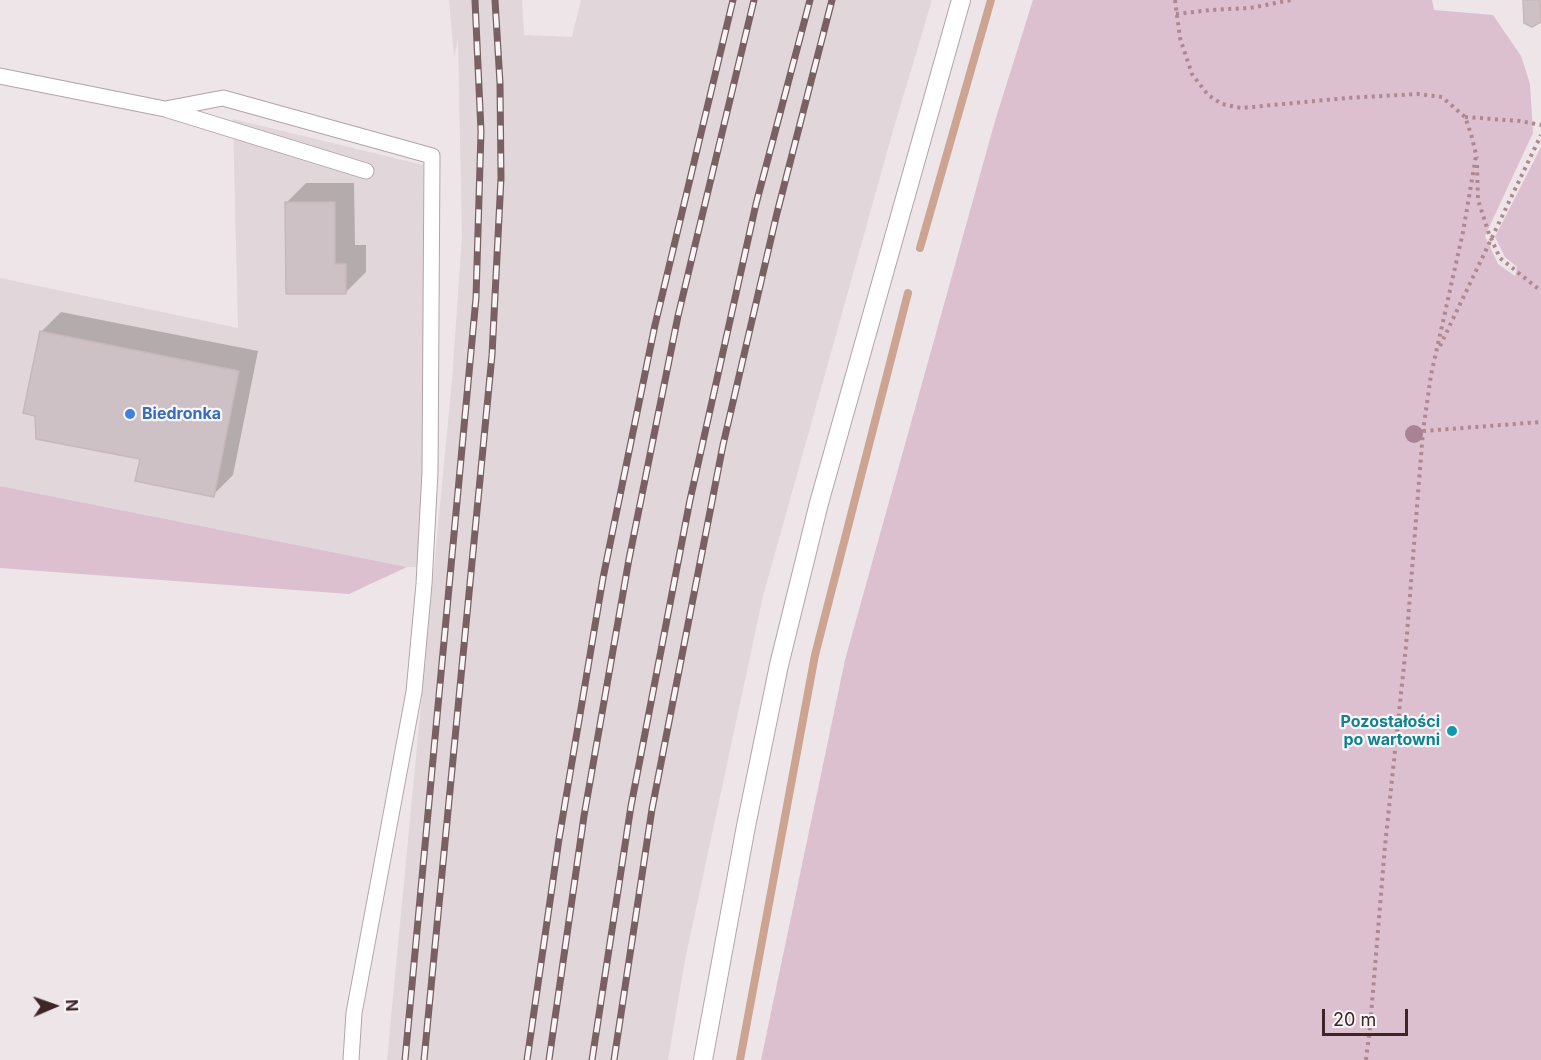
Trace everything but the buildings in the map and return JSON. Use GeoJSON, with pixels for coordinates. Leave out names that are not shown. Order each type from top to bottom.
{"type":"FeatureCollection","features":[{"type":"Feature","properties":{"kind":"street"},"geometry":{"type":"LineString","coordinates":[[703,1060],[746,826],[779,665],[813,526],[962,0]]}},
{"type":"Feature","properties":{"kind":"lane"},"geometry":{"type":"LineString","coordinates":[[0,75],[165,109],[366,171]]}},
{"type":"Feature","properties":{"kind":"lane"},"geometry":{"type":"LineString","coordinates":[[165,109],[223,98],[432,156],[430,472],[424,585],[414,692],[354,1013],[351,1060]]}},
{"type":"Feature","properties":{"kind":"path"},"geometry":{"type":"LineString","coordinates":[[1175,0],[1180,38],[1192,74],[1209,94],[1222,104],[1241,108],[1418,94],[1442,97],[1465,117],[1476,156],[1479,200],[1491,239],[1500,258],[1541,291]]}},
{"type":"Feature","properties":{"kind":"path"},"geometry":{"type":"LineString","coordinates":[[1176,14],[1250,8],[1292,0]]}},
{"type":"Feature","properties":{"kind":"path"},"geometry":{"type":"LineString","coordinates":[[1465,117],[1541,125]]}},
{"type":"Feature","properties":{"kind":"path"},"geometry":{"type":"LineString","coordinates":[[1437,352],[1541,135]]}},
{"type":"Feature","properties":{"kind":"path"},"geometry":{"type":"LineString","coordinates":[[1366,1060],[1406,646],[1423,431],[1431,375],[1463,232],[1476,156]]}},
{"type":"Feature","properties":{"kind":"path"},"geometry":{"type":"LineString","coordinates":[[1423,431],[1541,422]]}},
{"type":"Feature","properties":{"kind":"shaded area"},"geometry":{"type":"Polygon","coordinates":[[[449,0],[522,0],[524,35],[572,37],[581,0],[932,0],[894,127],[763,596],[685,960],[668,1060],[387,1060],[452,380],[462,237],[458,39],[454,57],[449,0]]]}},
{"type":"Feature","properties":{"kind":"shaded area"},"geometry":{"type":"Polygon","coordinates":[[[1033,0],[1432,0],[1434,10],[1493,15],[1521,56],[1530,84],[1533,133],[1485,236],[1498,264],[1515,276],[1517,267],[1505,257],[1495,237],[1541,147],[1541,1060],[761,1060],[845,660],[995,121],[1033,0]]]}},
{"type":"Feature","properties":{"kind":"shaded area"},"geometry":{"type":"Polygon","coordinates":[[[233,119],[423,165],[423,567],[407,567],[0,486],[0,278],[238,328],[233,119]]]}},
{"type":"Feature","properties":{"kind":"shaded area"},"geometry":{"type":"Polygon","coordinates":[[[0,486],[407,567],[349,594],[0,568],[0,486]]]}},
{"type":"Feature","properties":{"kind":"waterway"},"geometry":{"type":"LineString","coordinates":[[920,248],[991,0]]}},
{"type":"Feature","properties":{"kind":"waterway"},"geometry":{"type":"LineString","coordinates":[[740,1060],[815,655],[908,293]]}},
{"type":"Feature","properties":{"kind":"railway"},"geometry":{"type":"LineString","coordinates":[[405,1060],[476,298],[481,131],[475,0]]}},
{"type":"Feature","properties":{"kind":"railway"},"geometry":{"type":"LineString","coordinates":[[424,1060],[492,355],[501,178],[500,83],[495,0]]}},
{"type":"Feature","properties":{"kind":"railway"},"geometry":{"type":"LineString","coordinates":[[527,1060],[559,839],[603,578],[655,325],[733,0]]}},
{"type":"Feature","properties":{"kind":"railway"},"geometry":{"type":"LineString","coordinates":[[549,1060],[584,816],[629,559],[678,316],[754,0]]}},
{"type":"Feature","properties":{"kind":"railway"},"geometry":{"type":"LineString","coordinates":[[592,1060],[631,806],[690,500],[756,204],[810,0]]}},
{"type":"Feature","properties":{"kind":"railway"},"geometry":{"type":"LineString","coordinates":[[614,1060],[652,809],[723,445],[777,213],[832,0]]}},
{"type":"Feature","properties":{"kind":"place","name":"Biedronka"},"geometry":{"type":"Point","coordinates":[130,414]}},
{"type":"Feature","properties":{"kind":"place","name":"Pozostałości po wartowni"},"geometry":{"type":"Point","coordinates":[1452,731]}}]}
